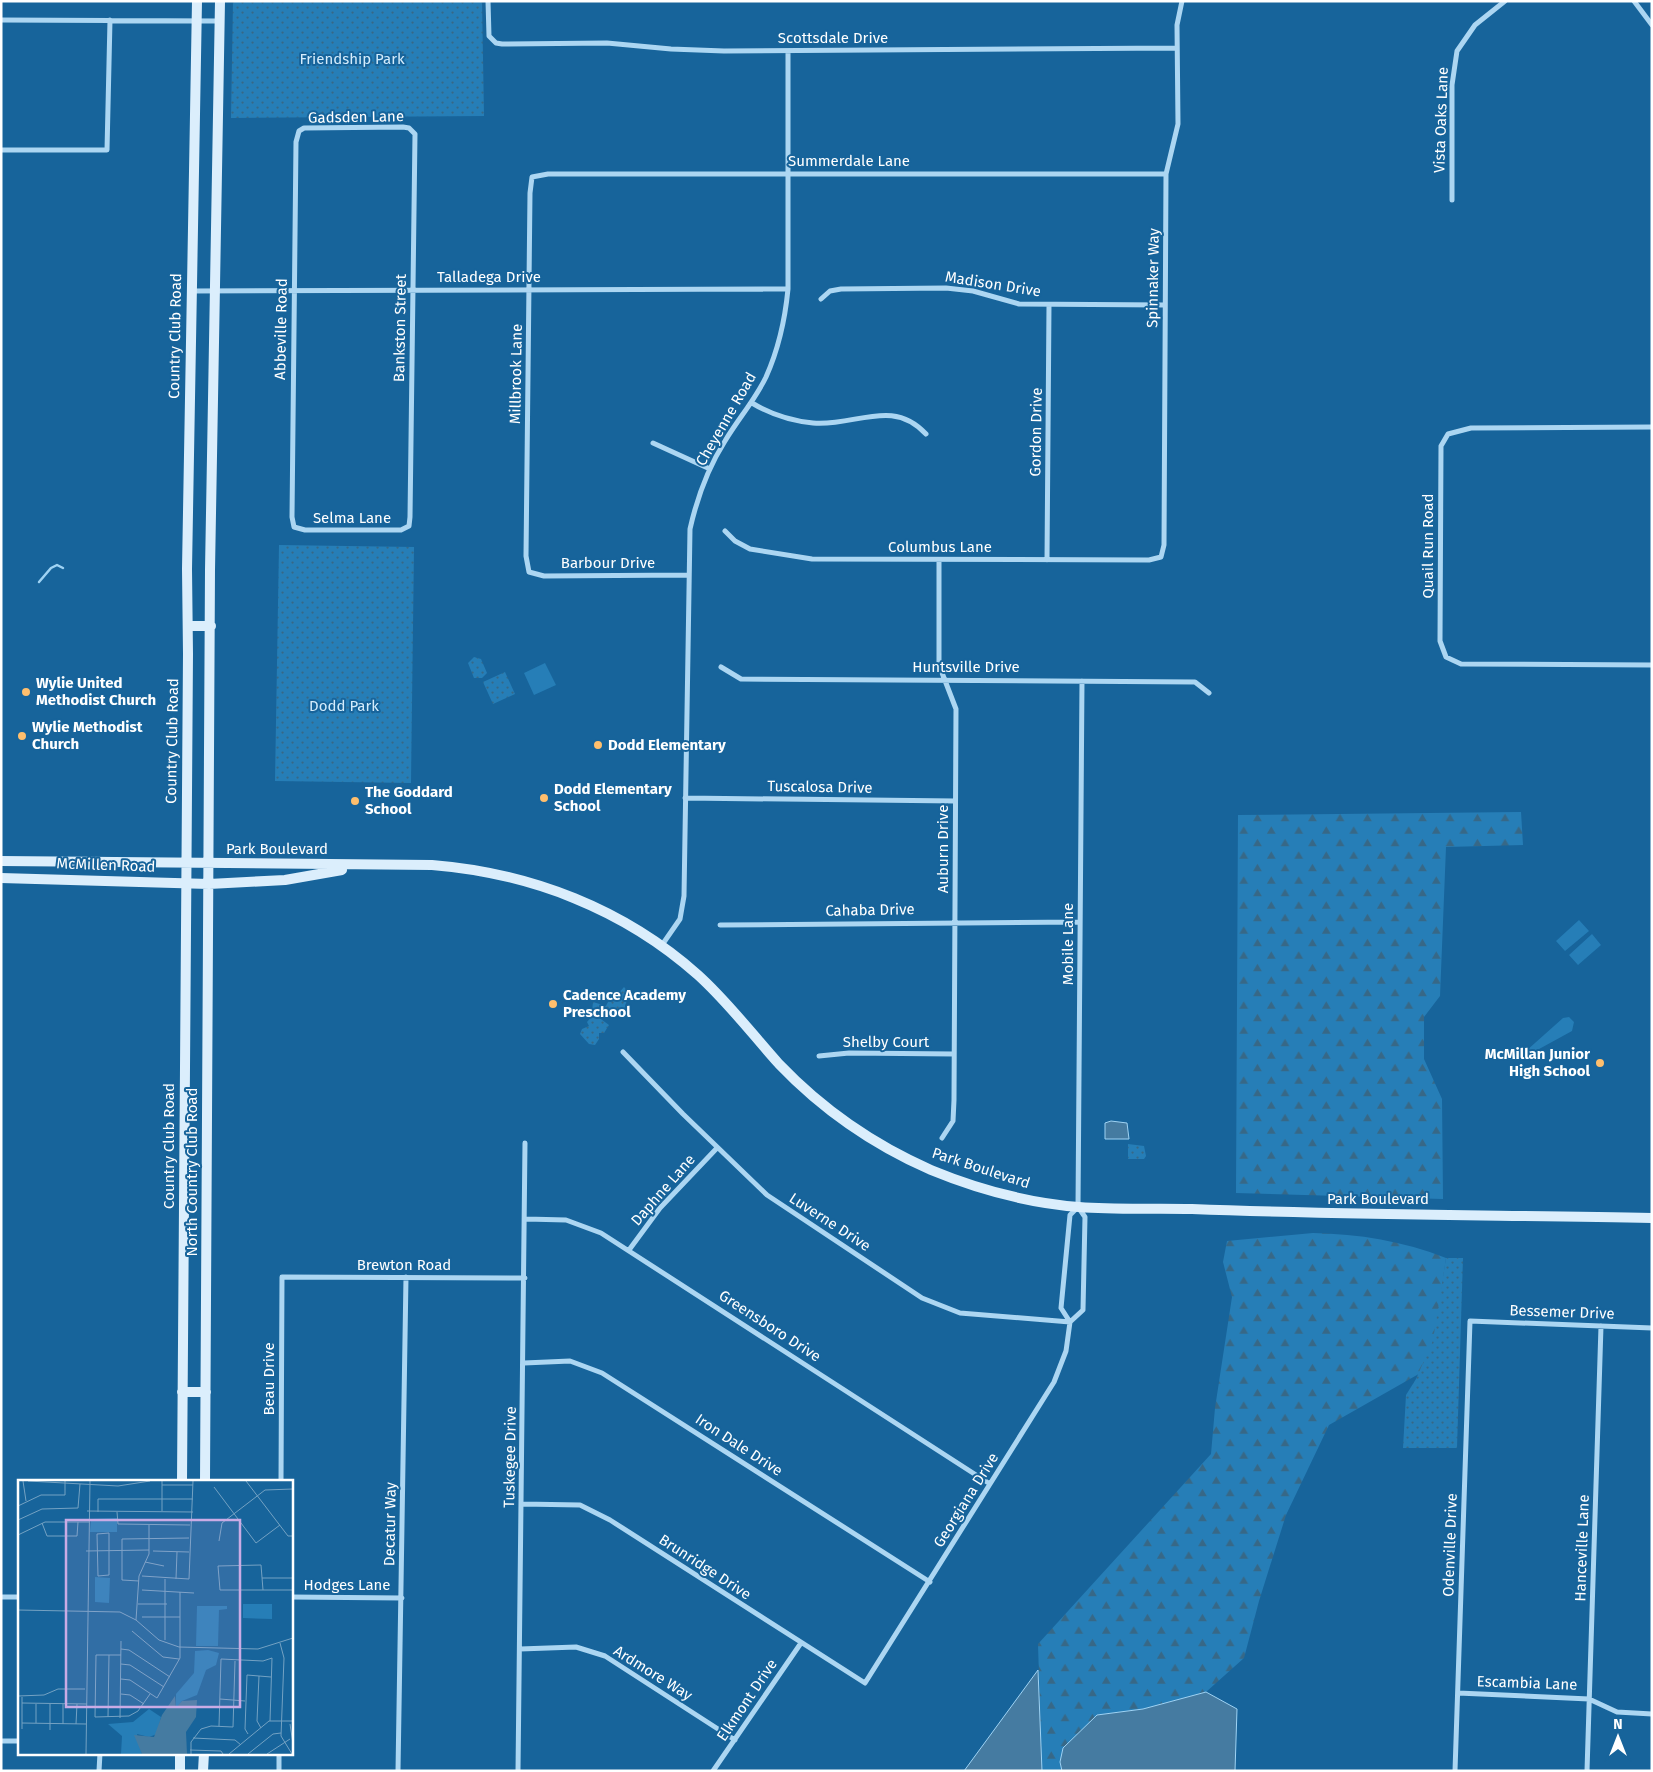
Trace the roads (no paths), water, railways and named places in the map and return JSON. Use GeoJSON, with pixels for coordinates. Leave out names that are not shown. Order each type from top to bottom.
{"type":"FeatureCollection","features":[{"type":"Feature","properties":{"kind":"main road","name":"Country Club Road"},"geometry":{"type":"LineString","coordinates":[[182,1480],[190,291],[197,1]]}},
{"type":"Feature","properties":{"kind":"main road"},"geometry":{"type":"LineString","coordinates":[[208,863],[214,290],[220,1]]}},
{"type":"Feature","properties":{"kind":"main road"},"geometry":{"type":"LineString","coordinates":[[188,626],[210,626]]}},
{"type":"Feature","properties":{"kind":"main road","name":"McMillen Road"},"geometry":{"type":"LineString","coordinates":[[1,861],[185,863]]}},
{"type":"Feature","properties":{"kind":"main road","name":"Park Boulevard"},"geometry":{"type":"LineString","coordinates":[[185,863],[443,866],[528,882],[592,906],[626,923],[662,945],[715,992],[779,1064],[810,1094],[866,1135],[911,1160],[954,1178],[1016,1196],[1078,1207],[1372,1216],[1474,1214],[1652,1218]]}},
{"type":"Feature","properties":{"kind":"main road","name":"North Country Club Road"},"geometry":{"type":"LineString","coordinates":[[205,1480],[208,863]]}},
{"type":"Feature","properties":{"kind":"main road","name":"Park Boulevard"},"geometry":{"type":"LineString","coordinates":[[209,884],[285,880],[369,865]]}},
{"type":"Feature","properties":{"kind":"main road","name":"McMillen Road"},"geometry":{"type":"LineString","coordinates":[[1,878],[77,878],[209,884]]}},
{"type":"Feature","properties":{"kind":"main road"},"geometry":{"type":"LineString","coordinates":[[182,1392],[206,1392]]}},
{"type":"Feature","properties":{"kind":"main road"},"geometry":{"type":"LineString","coordinates":[[180,1754],[180,1771]]}},
{"type":"Feature","properties":{"kind":"main road"},"geometry":{"type":"LineString","coordinates":[[203,1771],[204,1754]]}},
{"type":"Feature","properties":{"kind":"street","name":"Scottsdale Drive"},"geometry":{"type":"LineString","coordinates":[[488,1],[488,29],[491,40],[502,44],[607,43],[671,49],[788,51],[1177,48]]}},
{"type":"Feature","properties":{"kind":"street","name":"Spinnaker Way"},"geometry":{"type":"LineString","coordinates":[[1161,557],[1164,545],[1166,174],[1178,124],[1177,25],[1182,1]]}},
{"type":"Feature","properties":{"kind":"street","name":"Vista Oaks Lane"},"geometry":{"type":"LineString","coordinates":[[1452,200],[1452,85],[1457,51],[1476,25],[1505,1]]}},
{"type":"Feature","properties":{"kind":"street"},"geometry":{"type":"LineString","coordinates":[[1634,1],[1652,25]]}},
{"type":"Feature","properties":{"kind":"street"},"geometry":{"type":"LineString","coordinates":[[1,20],[220,21]]}},
{"type":"Feature","properties":{"kind":"street"},"geometry":{"type":"LineString","coordinates":[[1,150],[108,150],[110,20]]}},
{"type":"Feature","properties":{"kind":"street","name":"Cheyenne Road"},"geometry":{"type":"LineString","coordinates":[[662,945],[674,929],[683,908],[690,529],[696,502],[710,469],[725,440],[752,403],[778,349],[784,321],[788,288],[788,51]]}},
{"type":"Feature","properties":{"kind":"street","name":"Gadsden Lane"},"geometry":{"type":"LineString","coordinates":[[299,131],[310,128],[403,127],[413,130]]}},
{"type":"Feature","properties":{"kind":"street","name":"Bankston Street"},"geometry":{"type":"LineString","coordinates":[[409,526],[415,138],[413,130]]}},
{"type":"Feature","properties":{"kind":"street","name":"Abbeville Road"},"geometry":{"type":"LineString","coordinates":[[294,527],[292,517],[294,290],[296,142],[299,131]]}},
{"type":"Feature","properties":{"kind":"street","name":"Summerdale Lane"},"geometry":{"type":"LineString","coordinates":[[532,178],[548,174],[1166,174]]}},
{"type":"Feature","properties":{"kind":"street","name":"Millbrook Lane"},"geometry":{"type":"LineString","coordinates":[[529,572],[526,556],[530,193],[532,178]]}},
{"type":"Feature","properties":{"kind":"street","name":"Talladega Drive"},"geometry":{"type":"LineString","coordinates":[[190,291],[788,288]]}},
{"type":"Feature","properties":{"kind":"street","name":"Madison Drive"},"geometry":{"type":"LineString","coordinates":[[821,299],[830,291],[841,289],[946,288],[973,291],[1019,304],[1165,305]]}},
{"type":"Feature","properties":{"kind":"street","name":"Gordon Drive"},"geometry":{"type":"LineString","coordinates":[[1047,560],[1050,305]]}},
{"type":"Feature","properties":{"kind":"street"},"geometry":{"type":"LineString","coordinates":[[752,403],[785,418],[814,423],[842,422],[872,416],[894,415],[914,422],[926,434]]}},
{"type":"Feature","properties":{"kind":"street","name":"Quail Run Road"},"geometry":{"type":"LineString","coordinates":[[1652,427],[1471,428],[1448,434],[1441,446],[1440,640],[1446,657],[1461,664],[1652,665]]}},
{"type":"Feature","properties":{"kind":"street"},"geometry":{"type":"LineString","coordinates":[[653,443],[710,469]]}},
{"type":"Feature","properties":{"kind":"street","name":"Selma Lane"},"geometry":{"type":"LineString","coordinates":[[294,527],[305,530],[401,530],[409,526]]}},
{"type":"Feature","properties":{"kind":"street","name":"Columbus Lane"},"geometry":{"type":"LineString","coordinates":[[725,531],[735,541],[750,549],[782,556],[812,558],[1149,560],[1161,557]]}},
{"type":"Feature","properties":{"kind":"street","name":"Auburn Drive"},"geometry":{"type":"LineString","coordinates":[[938,560],[939,665],[956,709],[953,1121],[942,1138]]}},
{"type":"Feature","properties":{"kind":"street","name":"Barbour Drive"},"geometry":{"type":"LineString","coordinates":[[529,572],[544,576],[688,575]]}},
{"type":"Feature","properties":{"kind":"street","name":"Huntsville Drive"},"geometry":{"type":"LineString","coordinates":[[721,667],[740,679],[1195,682],[1209,693]]}},
{"type":"Feature","properties":{"kind":"street","name":"Mobile Lane"},"geometry":{"type":"LineString","coordinates":[[1078,1207],[1082,681]]}},
{"type":"Feature","properties":{"kind":"street","name":"Tuscalosa Drive"},"geometry":{"type":"LineString","coordinates":[[685,798],[955,801]]}},
{"type":"Feature","properties":{"kind":"street","name":"Cahaba Drive"},"geometry":{"type":"LineString","coordinates":[[720,924],[1080,922]]}},
{"type":"Feature","properties":{"kind":"street","name":"Luverne Drive"},"geometry":{"type":"LineString","coordinates":[[623,1052],[717,1148],[767,1195],[922,1298],[960,1313],[1070,1322]]}},
{"type":"Feature","properties":{"kind":"street","name":"Shelby Court"},"geometry":{"type":"LineString","coordinates":[[818,1056],[849,1052],[954,1054]]}},
{"type":"Feature","properties":{"kind":"street","name":"Tuskegee Drive"},"geometry":{"type":"LineString","coordinates":[[518,1771],[526,1219],[525,1143]]}},
{"type":"Feature","properties":{"kind":"street","name":"Daphne Lane"},"geometry":{"type":"LineString","coordinates":[[629,1250],[660,1208],[717,1148]]}},
{"type":"Feature","properties":{"kind":"street","name":"Georgiana Drive"},"geometry":{"type":"LineString","coordinates":[[865,1683],[1054,1382],[1066,1351],[1070,1322],[1083,1310],[1086,1217],[1078,1207],[1070,1216],[1061,1308],[1070,1322]]}},
{"type":"Feature","properties":{"kind":"street","name":"Greensboro Drive"},"geometry":{"type":"LineString","coordinates":[[526,1219],[566,1220],[601,1232],[990,1484]]}},
{"type":"Feature","properties":{"kind":"street","name":"Brewton Road"},"geometry":{"type":"LineString","coordinates":[[282,1277],[525,1278]]}},
{"type":"Feature","properties":{"kind":"street","name":"Beau Drive"},"geometry":{"type":"LineString","coordinates":[[281,1480],[282,1277]]}},
{"type":"Feature","properties":{"kind":"street","name":"Decatur Way"},"geometry":{"type":"LineString","coordinates":[[398,1771],[406,1277]]}},
{"type":"Feature","properties":{"kind":"street","name":"Bessemer Drive"},"geometry":{"type":"LineString","coordinates":[[1470,1321],[1652,1328]]}},
{"type":"Feature","properties":{"kind":"street","name":"Odenville Drive"},"geometry":{"type":"LineString","coordinates":[[1455,1771],[1470,1321]]}},
{"type":"Feature","properties":{"kind":"street","name":"Hanceville Lane"},"geometry":{"type":"LineString","coordinates":[[1587,1771],[1601,1326]]}},
{"type":"Feature","properties":{"kind":"street","name":"Iron Dale Drive"},"geometry":{"type":"LineString","coordinates":[[524,1363],[570,1361],[602,1373],[930,1582]]}},
{"type":"Feature","properties":{"kind":"street","name":"Brunridge Drive"},"geometry":{"type":"LineString","coordinates":[[522,1504],[580,1505],[610,1520],[801,1644],[865,1683]]}},
{"type":"Feature","properties":{"kind":"street"},"geometry":{"type":"LineString","coordinates":[[1,1597],[18,1597]]}},
{"type":"Feature","properties":{"kind":"street","name":"Hodges Lane"},"geometry":{"type":"LineString","coordinates":[[292,1597],[402,1598]]}},
{"type":"Feature","properties":{"kind":"street","name":"Elkmont Drive"},"geometry":{"type":"LineString","coordinates":[[713,1771],[801,1644]]}},
{"type":"Feature","properties":{"kind":"street","name":"Ardmore Way"},"geometry":{"type":"LineString","coordinates":[[520,1649],[576,1647],[605,1656],[735,1740]]}},
{"type":"Feature","properties":{"kind":"street","name":"Escambia Lane"},"geometry":{"type":"LineString","coordinates":[[1458,1693],[1590,1698],[1617,1712],[1652,1714]]}},
{"type":"Feature","properties":{"kind":"street"},"geometry":{"type":"LineString","coordinates":[[1,1741],[18,1741]]}},
{"type":"Feature","properties":{"kind":"street"},"geometry":{"type":"LineString","coordinates":[[99,1771],[100,1754]]}},
{"type":"Feature","properties":{"kind":"street"},"geometry":{"type":"LineString","coordinates":[[279,1754],[279,1771]]}},
{"type":"Feature","properties":{"kind":"waterway"},"geometry":{"type":"LineString","coordinates":[[39,582],[51,568],[57,565],[63,568]]}},
{"type":"Feature","properties":{"kind":"place","name":"Wylie United Methodist Church"},"geometry":{"type":"Point","coordinates":[26,692]}},
{"type":"Feature","properties":{"kind":"place","name":"Wylie Methodist Church"},"geometry":{"type":"Point","coordinates":[22,736]}},
{"type":"Feature","properties":{"kind":"place","name":"Dodd Elementary"},"geometry":{"type":"Point","coordinates":[598,745]}},
{"type":"Feature","properties":{"kind":"place","name":"Dodd Elementary School"},"geometry":{"type":"Point","coordinates":[544,798]}},
{"type":"Feature","properties":{"kind":"place","name":"The Goddard School"},"geometry":{"type":"Point","coordinates":[355,801]}},
{"type":"Feature","properties":{"kind":"place","name":"Cadence Academy Preschool"},"geometry":{"type":"Point","coordinates":[553,1004]}},
{"type":"Feature","properties":{"kind":"place","name":"McMillan Junior High School"},"geometry":{"type":"Point","coordinates":[1600,1063]}},
{"type":"Feature","properties":{"kind":"park label","name":"Friendship Park"},"geometry":{"type":"Point","coordinates":[352,59]}},
{"type":"Feature","properties":{"kind":"park label","name":"Dodd Park"},"geometry":{"type":"Point","coordinates":[344,706]}}]}
